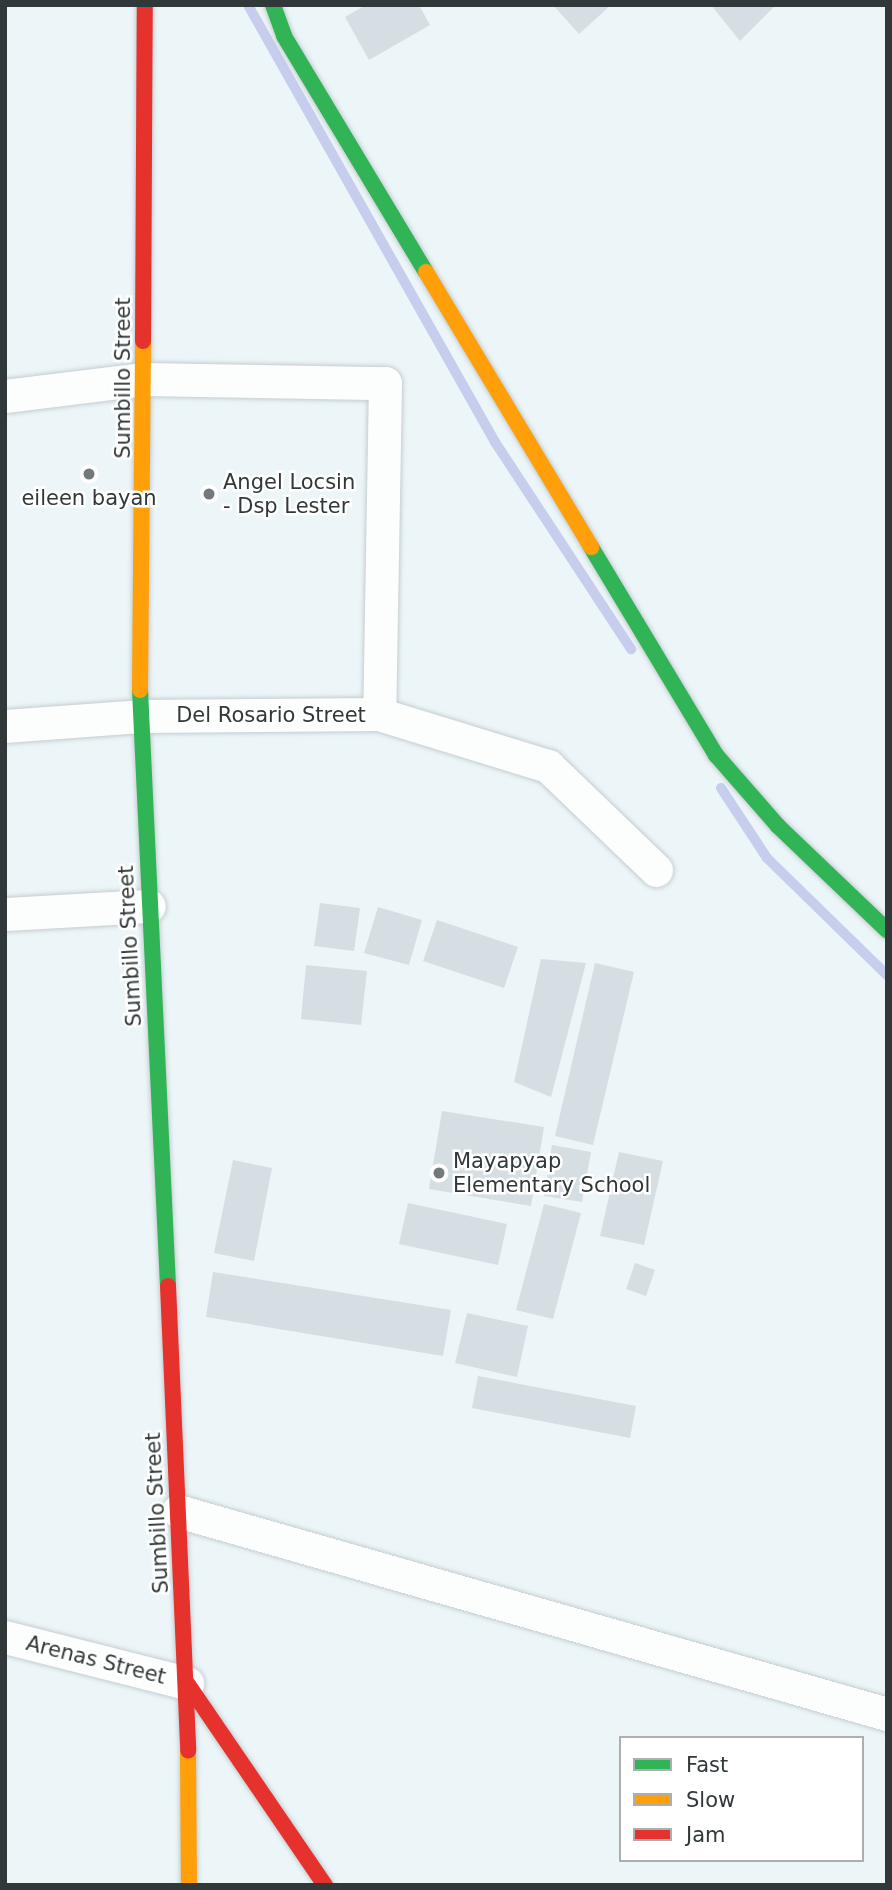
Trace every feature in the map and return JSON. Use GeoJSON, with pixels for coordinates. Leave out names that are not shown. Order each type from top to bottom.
{"type":"FeatureCollection","features":[{"type":"Feature","properties":{"kind":"main road","name":"Sumbillo Street"},"geometry":{"type":"LineString","coordinates":[[145,5],[140,716],[187,1683],[189,1885]]}},
{"type":"Feature","properties":{"kind":"main road"},"geometry":{"type":"LineString","coordinates":[[273,5],[284,36],[716,755],[778,827],[887,930]]}},
{"type":"Feature","properties":{"kind":"main road"},"geometry":{"type":"LineString","coordinates":[[187,1683],[325,1885]]}},
{"type":"Feature","properties":{"kind":"street"},"geometry":{"type":"LineString","coordinates":[[5,396],[144,379],[385,383],[379,714]]}},
{"type":"Feature","properties":{"kind":"street","name":"Del Rosario Street"},"geometry":{"type":"LineString","coordinates":[[5,726],[140,716],[379,714],[548,766],[656,870]]}},
{"type":"Feature","properties":{"kind":"street"},"geometry":{"type":"LineString","coordinates":[[5,914],[149,906]]}},
{"type":"Feature","properties":{"kind":"street"},"geometry":{"type":"LineString","coordinates":[[178,1511],[887,1714]]}},
{"type":"Feature","properties":{"kind":"street","name":"Arenas Street"},"geometry":{"type":"LineString","coordinates":[[5,1637],[187,1683]]}},
{"type":"Feature","properties":{"kind":"building"},"geometry":{"type":"Polygon","coordinates":[[[366,5],[419,5],[430,25],[369,60],[345,17],[366,5]]]}},
{"type":"Feature","properties":{"kind":"building"},"geometry":{"type":"Polygon","coordinates":[[[553,5],[611,5],[579,34],[553,5]]]}},
{"type":"Feature","properties":{"kind":"building"},"geometry":{"type":"Polygon","coordinates":[[[711,5],[776,5],[740,41],[711,5]]]}},
{"type":"Feature","properties":{"kind":"building"},"geometry":{"type":"Polygon","coordinates":[[[320,903],[360,908],[354,951],[314,946],[320,903]]]}},
{"type":"Feature","properties":{"kind":"building"},"geometry":{"type":"Polygon","coordinates":[[[378,907],[422,920],[409,965],[364,953],[378,907]]]}},
{"type":"Feature","properties":{"kind":"building"},"geometry":{"type":"Polygon","coordinates":[[[437,920],[518,947],[504,988],[423,961],[437,920]]]}},
{"type":"Feature","properties":{"kind":"building"},"geometry":{"type":"Polygon","coordinates":[[[541,959],[586,963],[551,1097],[514,1082],[541,959]]]}},
{"type":"Feature","properties":{"kind":"building"},"geometry":{"type":"Polygon","coordinates":[[[595,963],[634,972],[593,1145],[555,1136],[595,963]]]}},
{"type":"Feature","properties":{"kind":"building"},"geometry":{"type":"Polygon","coordinates":[[[306,965],[367,971],[361,1025],[301,1019],[306,965]]]}},
{"type":"Feature","properties":{"kind":"building"},"geometry":{"type":"Polygon","coordinates":[[[442,1111],[544,1127],[531,1206],[429,1189],[442,1111]]]}},
{"type":"Feature","properties":{"kind":"building"},"geometry":{"type":"Polygon","coordinates":[[[552,1145],[591,1152],[582,1202],[544,1196],[552,1145]]]}},
{"type":"Feature","properties":{"kind":"building"},"geometry":{"type":"Polygon","coordinates":[[[619,1152],[663,1161],[644,1245],[600,1236],[619,1152]]]}},
{"type":"Feature","properties":{"kind":"building"},"geometry":{"type":"Polygon","coordinates":[[[233,1160],[272,1168],[254,1261],[214,1253],[233,1160]]]}},
{"type":"Feature","properties":{"kind":"building"},"geometry":{"type":"Polygon","coordinates":[[[408,1203],[507,1224],[498,1265],[399,1244],[408,1203]]]}},
{"type":"Feature","properties":{"kind":"building"},"geometry":{"type":"Polygon","coordinates":[[[544,1204],[581,1213],[553,1319],[516,1310],[544,1204]]]}},
{"type":"Feature","properties":{"kind":"building"},"geometry":{"type":"Polygon","coordinates":[[[635,1263],[655,1270],[646,1296],[626,1289],[635,1263]]]}},
{"type":"Feature","properties":{"kind":"building"},"geometry":{"type":"Polygon","coordinates":[[[213,1272],[451,1310],[443,1356],[206,1317],[213,1272]]]}},
{"type":"Feature","properties":{"kind":"building"},"geometry":{"type":"Polygon","coordinates":[[[467,1313],[528,1326],[517,1377],[455,1363],[467,1313]]]}},
{"type":"Feature","properties":{"kind":"building"},"geometry":{"type":"Polygon","coordinates":[[[478,1376],[636,1406],[630,1438],[472,1408],[478,1376]]]}},
{"type":"Feature","properties":{"kind":"waterway"},"geometry":{"type":"LineString","coordinates":[[248,5],[495,442],[631,649]]}},
{"type":"Feature","properties":{"kind":"waterway"},"geometry":{"type":"LineString","coordinates":[[721,788],[767,858],[887,975]]}},
{"type":"Feature","properties":{"kind":"traffic: fast"},"geometry":{"type":"LineString","coordinates":[[273,5],[284,36],[426,272]]}},
{"type":"Feature","properties":{"kind":"traffic: fast"},"geometry":{"type":"LineString","coordinates":[[591,547],[716,755],[778,826],[887,930]]}},
{"type":"Feature","properties":{"kind":"traffic: fast"},"geometry":{"type":"LineString","coordinates":[[140,690],[168,1286]]}},
{"type":"Feature","properties":{"kind":"traffic: slow"},"geometry":{"type":"LineString","coordinates":[[426,272],[591,547]]}},
{"type":"Feature","properties":{"kind":"traffic: slow"},"geometry":{"type":"LineString","coordinates":[[140,690],[143,341]]}},
{"type":"Feature","properties":{"kind":"traffic: slow"},"geometry":{"type":"LineString","coordinates":[[188,1751],[189,1885]]}},
{"type":"Feature","properties":{"kind":"traffic: jam"},"geometry":{"type":"LineString","coordinates":[[143,341],[145,5]]}},
{"type":"Feature","properties":{"kind":"traffic: jam"},"geometry":{"type":"LineString","coordinates":[[168,1286],[188,1751]]}},
{"type":"Feature","properties":{"kind":"traffic: jam"},"geometry":{"type":"LineString","coordinates":[[187,1683],[325,1885]]}},
{"type":"Feature","properties":{"kind":"place","name":"eileen bayan"},"geometry":{"type":"Point","coordinates":[89,474]}},
{"type":"Feature","properties":{"kind":"place","name":"Angel Locsin - Dsp Lester"},"geometry":{"type":"Point","coordinates":[209,494]}},
{"type":"Feature","properties":{"kind":"place","name":"Mayapyap Elementary School"},"geometry":{"type":"Point","coordinates":[439,1173]}}]}
